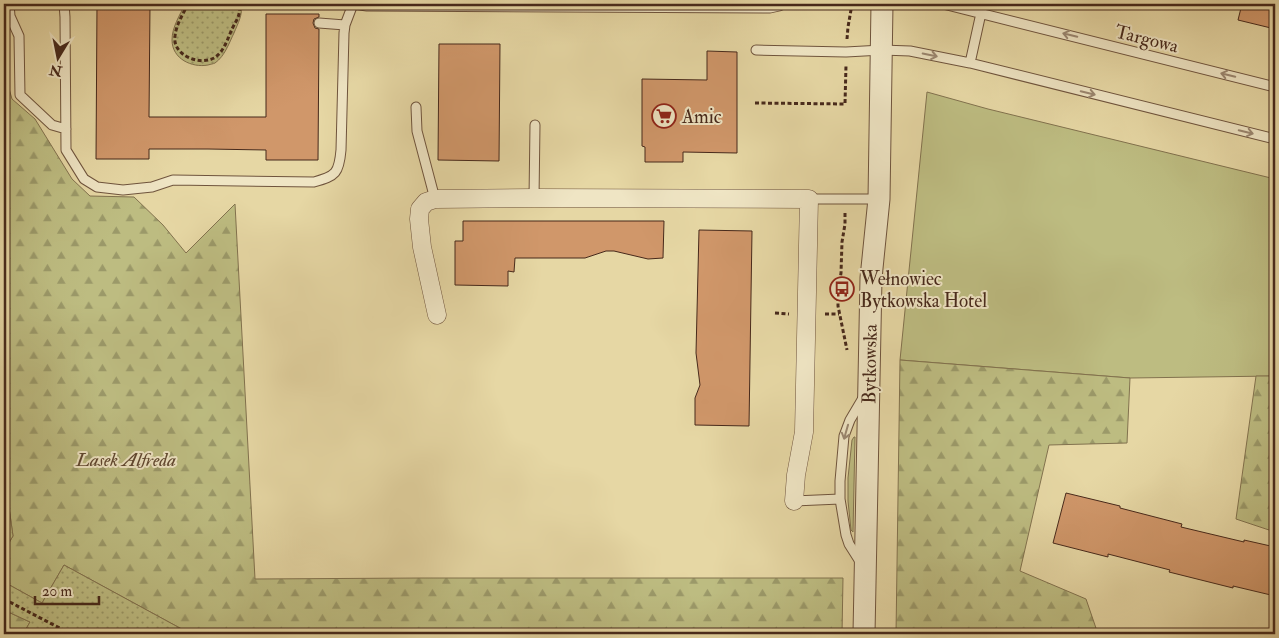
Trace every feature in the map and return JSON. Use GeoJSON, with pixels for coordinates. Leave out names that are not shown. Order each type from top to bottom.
{"type":"FeatureCollection","features":[{"type":"Feature","properties":{"kind":"street","name":"Bytkowska"},"geometry":{"type":"LineString","coordinates":[[864,634],[871,278],[879,199],[882,4]]}},
{"type":"Feature","properties":{"kind":"street"},"geometry":{"type":"LineString","coordinates":[[437,315],[422,247],[419,219],[420,210],[426,202],[435,199],[809,199],[804,432],[796,475],[794,501]]}},
{"type":"Feature","properties":{"kind":"lane"},"geometry":{"type":"LineString","coordinates":[[9,4],[10,16],[19,36],[20,95],[52,125],[66,128]]}},
{"type":"Feature","properties":{"kind":"lane"},"geometry":{"type":"LineString","coordinates":[[64,4],[66,150],[84,179],[97,187],[123,190],[152,187],[173,180],[314,182],[328,178],[335,173],[340,166],[345,25],[353,4],[367,6],[485,5],[770,8],[784,4]]}},
{"type":"Feature","properties":{"kind":"lane","name":"Targowa"},"geometry":{"type":"LineString","coordinates":[[943,4],[982,8],[1275,87]]}},
{"type":"Feature","properties":{"kind":"lane"},"geometry":{"type":"LineString","coordinates":[[970,64],[982,8]]}},
{"type":"Feature","properties":{"kind":"lane"},"geometry":{"type":"LineString","coordinates":[[319,23],[345,25]]}},
{"type":"Feature","properties":{"kind":"lane"},"geometry":{"type":"LineString","coordinates":[[756,50],[910,51],[1275,139]]}},
{"type":"Feature","properties":{"kind":"lane"},"geometry":{"type":"LineString","coordinates":[[416,107],[417,131],[435,199]]}},
{"type":"Feature","properties":{"kind":"lane"},"geometry":{"type":"LineString","coordinates":[[534,198],[535,125]]}},
{"type":"Feature","properties":{"kind":"lane"},"geometry":{"type":"LineString","coordinates":[[809,199],[879,199]]}},
{"type":"Feature","properties":{"kind":"lane"},"geometry":{"type":"LineString","coordinates":[[865,569],[849,544],[846,535],[840,499],[840,472],[844,436],[850,420],[868,389]]}},
{"type":"Feature","properties":{"kind":"lane"},"geometry":{"type":"LineString","coordinates":[[794,501],[840,499]]}},
{"type":"Feature","properties":{"kind":"path"},"geometry":{"type":"LineString","coordinates":[[188,4],[176,28],[174,38],[177,46],[188,58],[197,61],[215,57],[222,49],[240,12],[239,4]]}},
{"type":"Feature","properties":{"kind":"path"},"geometry":{"type":"LineString","coordinates":[[755,103],[845,104]]}},
{"type":"Feature","properties":{"kind":"path"},"geometry":{"type":"LineString","coordinates":[[846,200],[838,306],[848,355]]}},
{"type":"Feature","properties":{"kind":"path"},"geometry":{"type":"LineString","coordinates":[[775,314],[788,314]]}},
{"type":"Feature","properties":{"kind":"path"},"geometry":{"type":"LineString","coordinates":[[826,314],[839,314]]}},
{"type":"Feature","properties":{"kind":"path"},"geometry":{"type":"LineString","coordinates":[[4,599],[71,634]]}},
{"type":"Feature","properties":{"kind":"green space"},"geometry":{"type":"Polygon","coordinates":[[[185,4],[241,4],[241,15],[234,33],[224,53],[215,63],[202,66],[196,65],[184,61],[175,52],[172,40],[173,30],[185,4]]]}},
{"type":"Feature","properties":{"kind":"green space","name":"Lasek Alfreda"},"geometry":{"type":"Polygon","coordinates":[[[4,78],[6,78],[12,99],[35,119],[72,179],[90,196],[134,197],[163,225],[186,253],[235,204],[255,579],[843,578],[842,634],[189,634],[64,565],[42,603],[4,582],[4,551],[13,536],[4,472],[4,78]]]}},
{"type":"Feature","properties":{"kind":"green space"},"geometry":{"type":"Polygon","coordinates":[[[927,92],[988,109],[1275,179],[1275,376],[1130,378],[900,360],[927,92]]]}},
{"type":"Feature","properties":{"kind":"green space"},"geometry":{"type":"Polygon","coordinates":[[[900,360],[1130,378],[1127,443],[1049,445],[1020,571],[1086,599],[1098,634],[896,634],[900,360]]]}},
{"type":"Feature","properties":{"kind":"green space"},"geometry":{"type":"Polygon","coordinates":[[[1256,376],[1275,376],[1275,532],[1236,519],[1256,376]]]}},
{"type":"Feature","properties":{"kind":"green space"},"geometry":{"type":"Polygon","coordinates":[[[854,437],[853,532],[851,530],[848,501],[848,478],[852,440],[854,437]]]}},
{"type":"Feature","properties":{"kind":"green space"},"geometry":{"type":"Polygon","coordinates":[[[4,472],[13,536],[4,551],[4,472]]]}},
{"type":"Feature","properties":{"kind":"green space"},"geometry":{"type":"Polygon","coordinates":[[[64,565],[189,634],[23,634],[30,622],[4,610],[4,582],[42,603],[64,565]]]}},
{"type":"Feature","properties":{"kind":"green space"},"geometry":{"type":"Polygon","coordinates":[[[4,610],[30,622],[23,634],[4,634],[4,610]]]}},
{"type":"Feature","properties":{"kind":"building"},"geometry":{"type":"Polygon","coordinates":[[[97,4],[150,4],[149,117],[266,117],[266,14],[319,14],[319,17],[314,19],[313,23],[315,28],[319,29],[318,160],[266,160],[266,150],[208,149],[149,149],[149,159],[96,159],[97,4]]]}},
{"type":"Feature","properties":{"kind":"building"},"geometry":{"type":"Polygon","coordinates":[[[1242,4],[1275,4],[1275,29],[1238,20],[1242,4]]]}},
{"type":"Feature","properties":{"kind":"building"},"geometry":{"type":"Polygon","coordinates":[[[439,44],[500,44],[499,161],[438,160],[439,44]]]}},
{"type":"Feature","properties":{"kind":"building"},"geometry":{"type":"Polygon","coordinates":[[[707,51],[737,52],[737,153],[683,152],[683,162],[645,162],[645,147],[642,146],[642,79],[707,80],[707,51]]]}},
{"type":"Feature","properties":{"kind":"building"},"geometry":{"type":"Polygon","coordinates":[[[463,221],[664,221],[663,258],[648,259],[606,251],[585,258],[515,258],[514,272],[508,271],[508,286],[455,285],[455,241],[463,241],[463,221]]]}},
{"type":"Feature","properties":{"kind":"building"},"geometry":{"type":"Polygon","coordinates":[[[699,230],[752,231],[749,426],[695,425],[695,398],[700,385],[696,353],[699,230]]]}},
{"type":"Feature","properties":{"kind":"building"},"geometry":{"type":"Polygon","coordinates":[[[1066,493],[1182,524],[1181,527],[1244,542],[1244,540],[1275,547],[1275,596],[1169,572],[1170,570],[1108,554],[1108,557],[1053,543],[1066,493]]]}},
{"type":"Feature","properties":{"kind":"place","name":"Amic"},"geometry":{"type":"Point","coordinates":[664,116]}},
{"type":"Feature","properties":{"kind":"place","name":"Wełnowiec Bytkowska Hotel"},"geometry":{"type":"Point","coordinates":[842,289]}}]}
